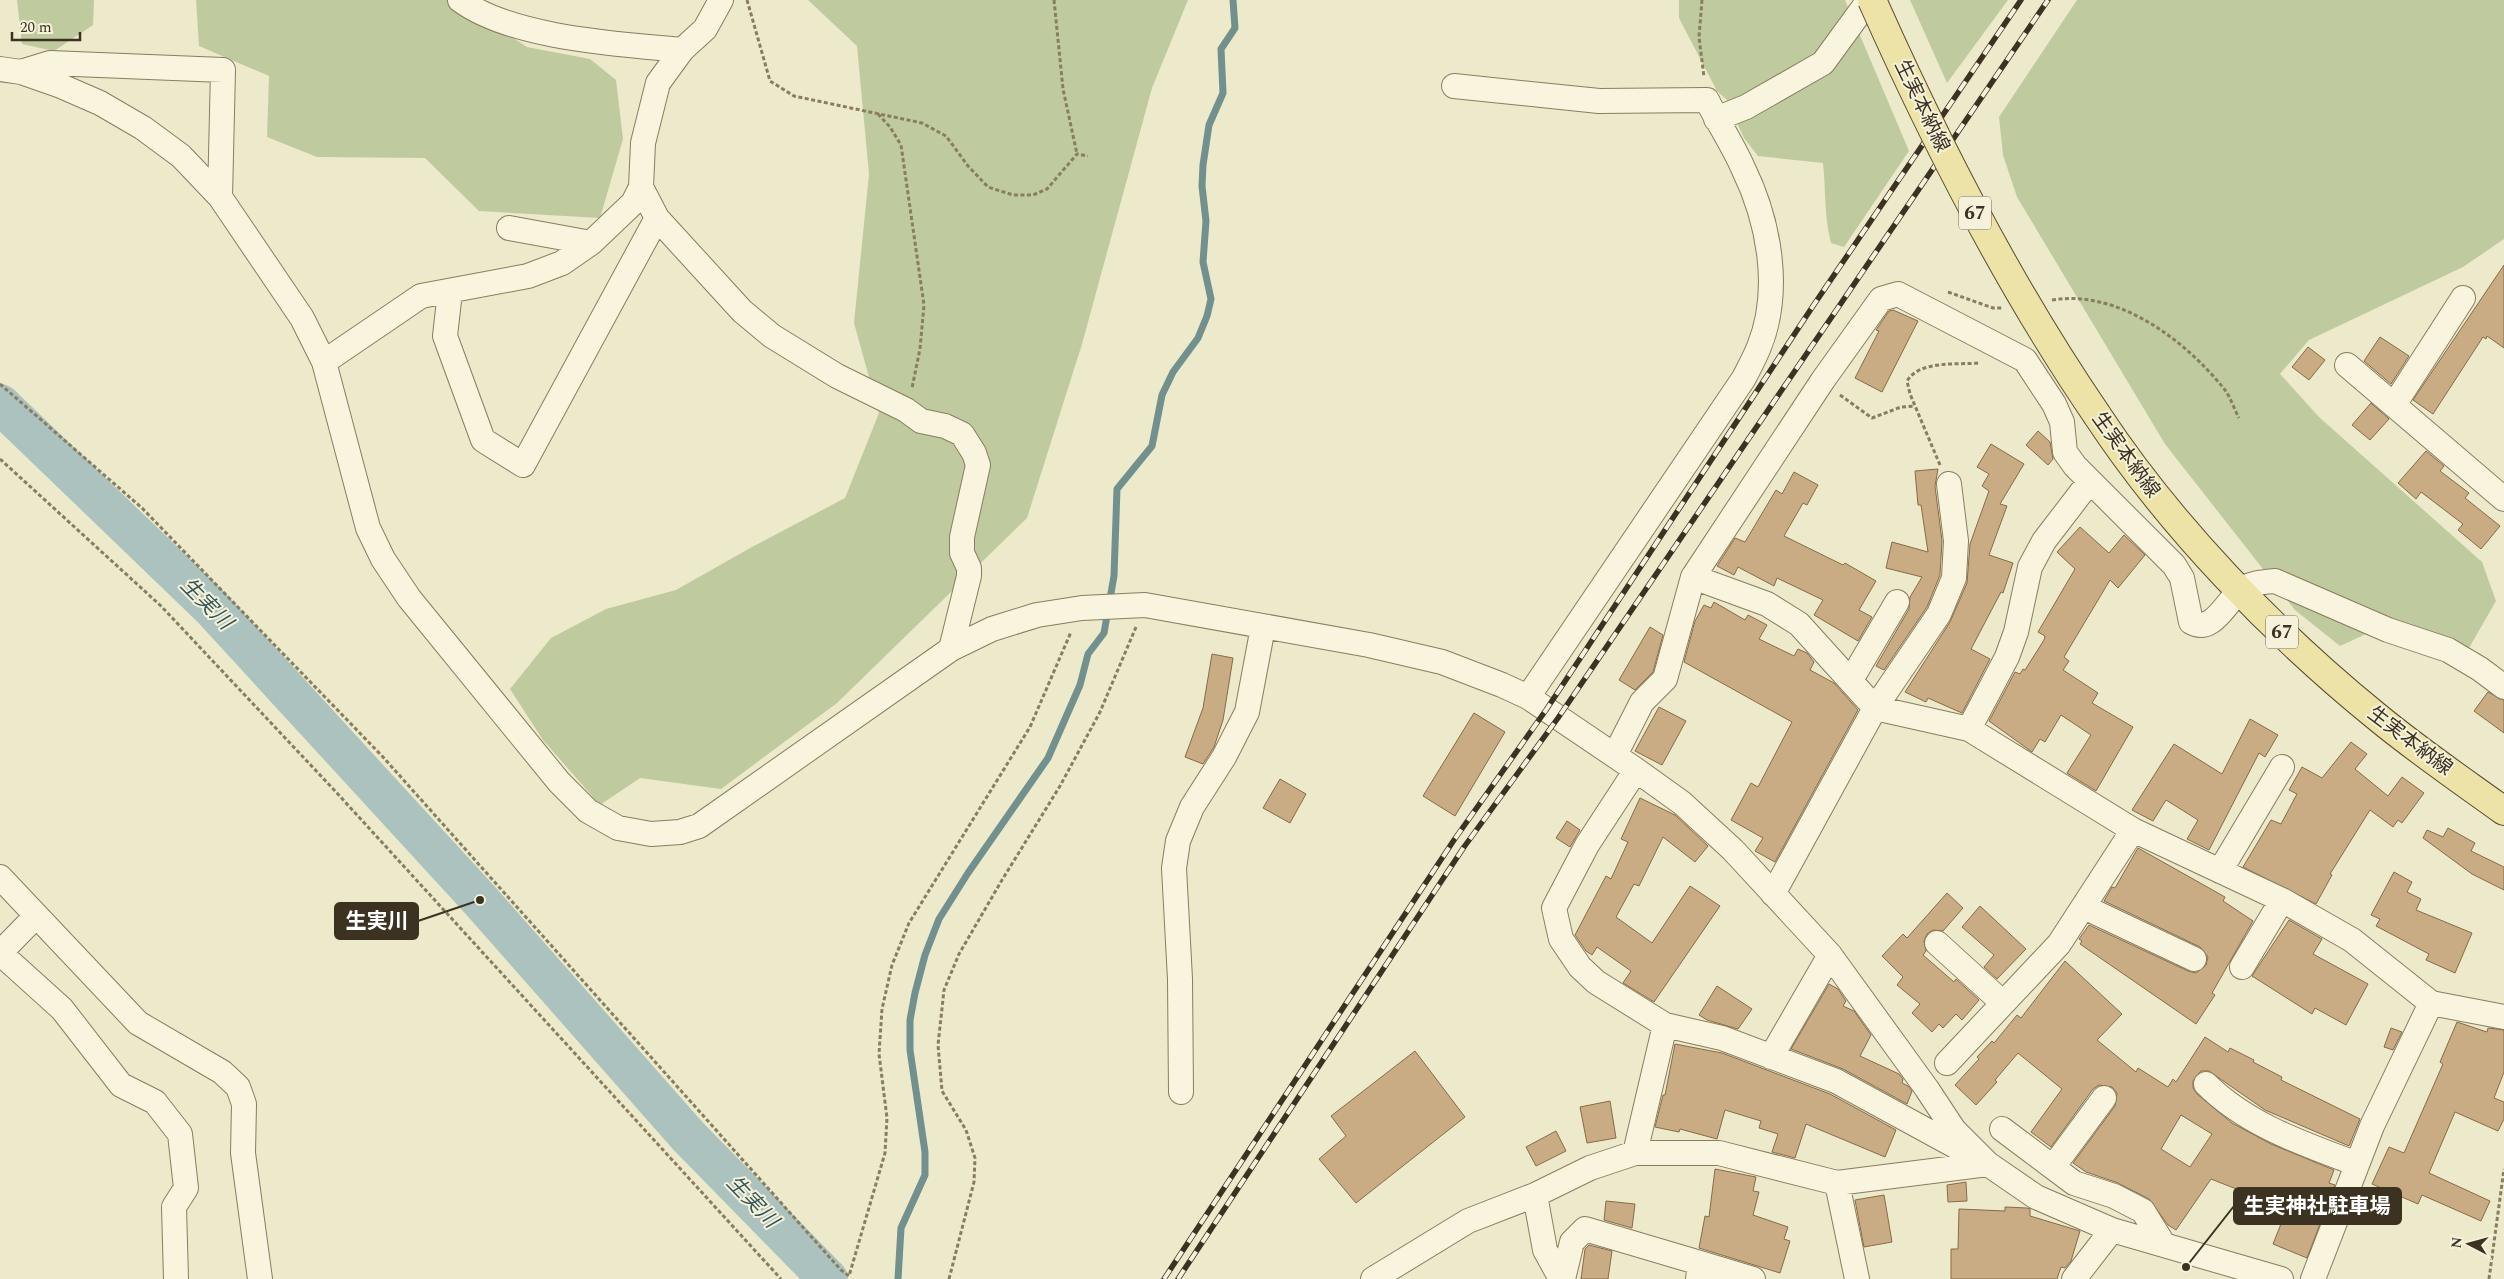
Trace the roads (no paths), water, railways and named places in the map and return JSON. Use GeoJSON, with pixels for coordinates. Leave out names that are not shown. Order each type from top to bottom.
{"type":"FeatureCollection","features":[{"type":"Feature","properties":{"kind":"main road","name":"生実本納線"},"geometry":{"type":"LineString","coordinates":[[1872,0],[1902,67],[1972,207],[2046,337],[2121,452],[2162,504],[2241,590],[2304,653],[2376,716],[2504,811]]}},
{"type":"Feature","properties":{"kind":"street"},"geometry":{"type":"LineString","coordinates":[[460,0],[475,11],[504,23],[596,42],[682,50]]}},
{"type":"Feature","properties":{"kind":"street"},"geometry":{"type":"LineString","coordinates":[[324,362],[421,296],[528,276],[562,263],[591,243],[633,203],[641,187],[643,143],[658,83],[682,50],[705,29],[720,0]]}},
{"type":"Feature","properties":{"kind":"street"},"geometry":{"type":"LineString","coordinates":[[1454,86],[1711,110],[1746,107],[1823,63],[1869,0]]}},
{"type":"Feature","properties":{"kind":"street"},"geometry":{"type":"LineString","coordinates":[[10,70],[50,63],[223,70],[220,197]]}},
{"type":"Feature","properties":{"kind":"street"},"geometry":{"type":"LineString","coordinates":[[10,70],[61,86],[100,103],[143,128],[181,156],[220,197],[302,318],[324,362],[368,528],[383,559],[409,598],[559,782],[588,811],[618,828],[650,834],[680,832],[699,826],[951,649],[992,629],[1037,615],[1082,608],[1145,605],[1369,645],[1442,662],[1476,674],[1528,697],[1682,803],[1733,850],[1830,955],[1928,1089],[1954,1130],[1988,1164]]}},
{"type":"Feature","properties":{"kind":"street"},"geometry":{"type":"LineString","coordinates":[[1528,697],[1744,378],[1760,346],[1771,289],[1767,234],[1744,168],[1711,110]]}},
{"type":"Feature","properties":{"kind":"street"},"geometry":{"type":"LineString","coordinates":[[641,187],[657,218],[742,311],[772,336],[837,376],[906,410],[921,421],[945,426],[962,434],[974,453],[978,465],[962,537],[962,553],[969,568],[969,576],[951,649]]}},
{"type":"Feature","properties":{"kind":"street"},"geometry":{"type":"LineString","coordinates":[[450,292],[445,336],[483,440],[523,465],[657,218]]}},
{"type":"Feature","properties":{"kind":"street"},"geometry":{"type":"LineString","coordinates":[[509,228],[591,243]]}},
{"type":"Feature","properties":{"kind":"street"},"geometry":{"type":"LineString","coordinates":[[1615,756],[1642,702],[1664,679],[1693,577],[1822,380],[1881,299],[1898,294],[2025,360],[2054,404],[2062,422],[2065,452],[2075,466],[2174,565],[2182,578],[2190,622],[2197,626],[2204,625],[2228,607],[2241,590],[2261,582],[2274,582],[2290,586],[2388,630],[2448,650],[2480,668],[2504,687]]}},
{"type":"Feature","properties":{"kind":"street"},"geometry":{"type":"LineString","coordinates":[[2394,404],[2463,298]]}},
{"type":"Feature","properties":{"kind":"street"},"geometry":{"type":"LineString","coordinates":[[2347,365],[2394,404],[2418,428],[2504,499]]}},
{"type":"Feature","properties":{"kind":"street"},"geometry":{"type":"LineString","coordinates":[[1969,729],[2007,657],[2016,632],[2030,567],[2044,541],[2090,481]]}},
{"type":"Feature","properties":{"kind":"street"},"geometry":{"type":"LineString","coordinates":[[1773,894],[1875,708],[1939,614],[1954,578],[1956,541],[1949,484]]}},
{"type":"Feature","properties":{"kind":"street"},"geometry":{"type":"LineString","coordinates":[[1693,577],[1767,604],[1799,624],[1875,708],[1969,729],[2133,830],[2282,900],[2352,940],[2431,1003],[2504,1017]]}},
{"type":"Feature","properties":{"kind":"street"},"geometry":{"type":"LineString","coordinates":[[1850,680],[1897,602]]}},
{"type":"Feature","properties":{"kind":"street"},"geometry":{"type":"LineString","coordinates":[[1181,1092],[1180,979],[1174,868],[1178,841],[1192,807],[1224,757],[1247,712],[1264,627]]}},
{"type":"Feature","properties":{"kind":"street"},"geometry":{"type":"LineString","coordinates":[[2220,871],[2282,767]]}},
{"type":"Feature","properties":{"kind":"street"},"geometry":{"type":"LineString","coordinates":[[1636,770],[1587,845],[1554,908],[1561,939],[1580,967],[1596,982],[1665,1025],[1722,1038],[1836,1081],[1988,1164],[2036,1197],[2112,1230],[2281,1279]]}},
{"type":"Feature","properties":{"kind":"street"},"geometry":{"type":"LineString","coordinates":[[1947,1063],[2059,944],[2133,830]]}},
{"type":"Feature","properties":{"kind":"street"},"geometry":{"type":"LineString","coordinates":[[0,877],[138,1023],[222,1072],[238,1087],[244,1104],[243,1153],[260,1279]]}},
{"type":"Feature","properties":{"kind":"street"},"geometry":{"type":"LineString","coordinates":[[2242,967],[2282,900]]}},
{"type":"Feature","properties":{"kind":"street"},"geometry":{"type":"LineString","coordinates":[[2084,907],[2194,959]]}},
{"type":"Feature","properties":{"kind":"street"},"geometry":{"type":"LineString","coordinates":[[36,916],[0,953],[62,1008],[121,1086],[155,1102],[180,1134],[186,1188],[174,1207],[176,1279]]}},
{"type":"Feature","properties":{"kind":"street"},"geometry":{"type":"LineString","coordinates":[[1937,943],[2003,1004]]}},
{"type":"Feature","properties":{"kind":"street"},"geometry":{"type":"LineString","coordinates":[[1771,1057],[1830,955]]}},
{"type":"Feature","properties":{"kind":"street"},"geometry":{"type":"LineString","coordinates":[[2313,1279],[2372,1126],[2431,1003]]}},
{"type":"Feature","properties":{"kind":"street"},"geometry":{"type":"LineString","coordinates":[[1634,1153],[1665,1025]]}},
{"type":"Feature","properties":{"kind":"street"},"geometry":{"type":"LineString","coordinates":[[2206,1084],[2222,1100],[2289,1139],[2357,1164]]}},
{"type":"Feature","properties":{"kind":"street"},"geometry":{"type":"LineString","coordinates":[[2053,1167],[2104,1098]]}},
{"type":"Feature","properties":{"kind":"street"},"geometry":{"type":"LineString","coordinates":[[2002,1129],[2074,1183],[2114,1196],[2143,1211],[2164,1245]]}},
{"type":"Feature","properties":{"kind":"street"},"geometry":{"type":"LineString","coordinates":[[1382,1276],[1468,1220],[1535,1195],[1590,1168],[1634,1153],[1718,1153],[1837,1183],[1988,1164]]}},
{"type":"Feature","properties":{"kind":"street"},"geometry":{"type":"LineString","coordinates":[[1837,1183],[1856,1279]]}},
{"type":"Feature","properties":{"kind":"street"},"geometry":{"type":"LineString","coordinates":[[1535,1195],[1544,1250],[1562,1279]]}},
{"type":"Feature","properties":{"kind":"street"},"geometry":{"type":"LineString","coordinates":[[1562,1279],[1572,1242],[1585,1229],[1699,1271],[1752,1279]]}},
{"type":"Feature","properties":{"kind":"street"},"geometry":{"type":"LineString","coordinates":[[2074,1279],[2112,1230]]}},
{"type":"Feature","properties":{"kind":"waterway"},"geometry":{"type":"LineString","coordinates":[[898,1279],[901,1228],[925,1175],[925,1152],[910,1050],[910,1020],[915,993],[925,955],[939,919],[968,873],[1048,758],[1080,685],[1088,654],[1104,633],[1114,576],[1117,489],[1152,446],[1162,395],[1173,372],[1198,338],[1207,316],[1211,299],[1203,262],[1206,221],[1202,186],[1203,165],[1209,125],[1223,93],[1221,49],[1235,28],[1233,0]]}},
{"type":"Feature","properties":{"kind":"waterway","name":"生実川"},"geometry":{"type":"LineString","coordinates":[[0,404],[211,607],[480,900],[688,1136],[828,1279]]}},
{"type":"Feature","properties":{"kind":"railway"},"geometry":{"type":"LineString","coordinates":[[1164,1279],[1454,840],[1546,710],[1813,306],[2021,0]]}},
{"type":"Feature","properties":{"kind":"railway"},"geometry":{"type":"LineString","coordinates":[[1178,1279],[1464,847],[1558,718],[2048,0]]}},
{"type":"Feature","properties":{"kind":"place","name":"生実川"},"geometry":{"type":"Point","coordinates":[480,900]}},
{"type":"Feature","properties":{"kind":"place","name":"生実神社駐車場"},"geometry":{"type":"Point","coordinates":[2186,1267]}}]}
